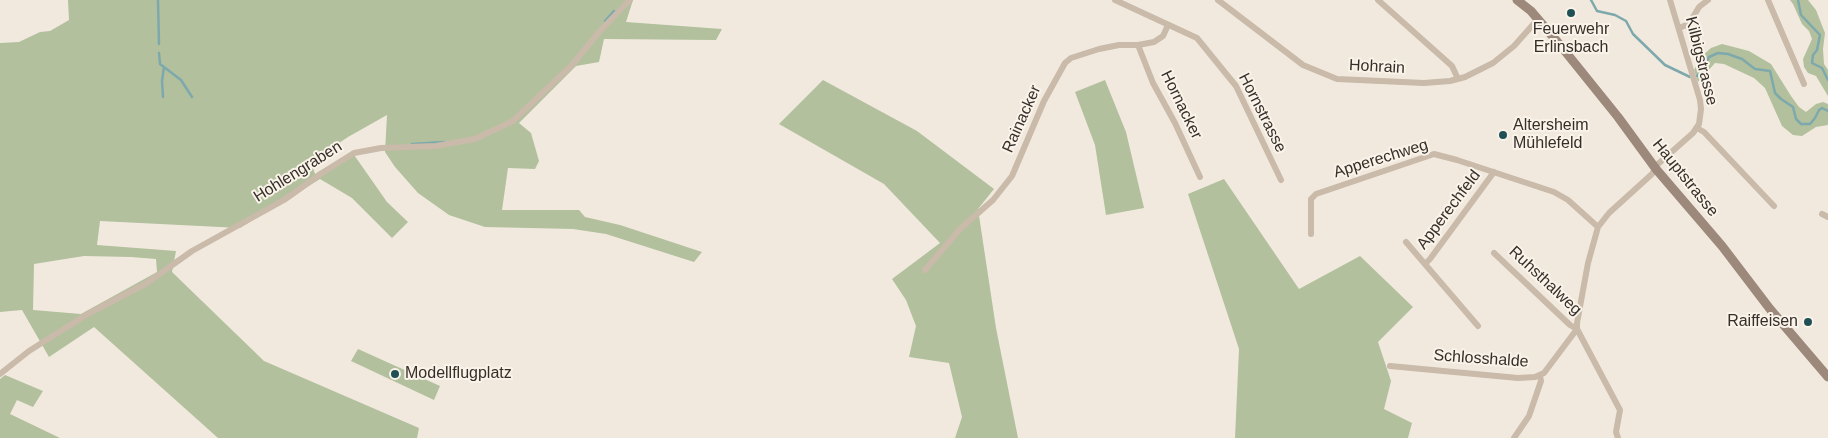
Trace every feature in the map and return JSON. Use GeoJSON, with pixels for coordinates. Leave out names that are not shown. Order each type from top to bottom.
{"type":"FeatureCollection","features":[{"type":"Feature","properties":{"kind":"main road","name":"Hauptstrasse"},"geometry":{"type":"LineString","coordinates":[[1517,0],[1538,19],[1618,117],[1656,169],[1722,246],[1770,310],[1828,377]]}},
{"type":"Feature","properties":{"kind":"street","name":"Hohlengraben"},"geometry":{"type":"LineString","coordinates":[[0,374],[28,351],[86,315],[147,283],[192,251],[284,200],[354,153],[381,148],[436,146],[475,139],[513,121],[573,64],[598,32],[630,0]]}},
{"type":"Feature","properties":{"kind":"street","name":"Hornstrasse"},"geometry":{"type":"LineString","coordinates":[[1114,0],[1197,38],[1236,86],[1281,180]]}},
{"type":"Feature","properties":{"kind":"street","name":"Hohrain"},"geometry":{"type":"LineString","coordinates":[[1218,0],[1303,65],[1336,79],[1424,83],[1458,78],[1476,73],[1493,63],[1514,46],[1538,19]]}},
{"type":"Feature","properties":{"kind":"street"},"geometry":{"type":"LineString","coordinates":[[1378,0],[1452,66],[1458,78]]}},
{"type":"Feature","properties":{"kind":"street","name":"Kilbigstrasse"},"geometry":{"type":"LineString","coordinates":[[1598,227],[1609,212],[1697,128],[1701,116],[1700,100],[1670,0]]}},
{"type":"Feature","properties":{"kind":"street"},"geometry":{"type":"LineString","coordinates":[[1679,28],[1689,24],[1699,8],[1708,0]]}},
{"type":"Feature","properties":{"kind":"street"},"geometry":{"type":"LineString","coordinates":[[1768,0],[1804,84]]}},
{"type":"Feature","properties":{"kind":"street","name":"Rainacker"},"geometry":{"type":"LineString","coordinates":[[924,270],[960,230],[994,200],[1012,176],[1044,101],[1065,63],[1071,58],[1099,49],[1154,42],[1163,36],[1168,24]]}},
{"type":"Feature","properties":{"kind":"street","name":"Hornacker"},"geometry":{"type":"LineString","coordinates":[[1138,45],[1153,83],[1175,123],[1200,177]]}},
{"type":"Feature","properties":{"kind":"street","name":"Kilbigstrasse"},"geometry":{"type":"LineString","coordinates":[[1697,128],[1704,132],[1774,206]]}},
{"type":"Feature","properties":{"kind":"street","name":"Apperechweg"},"geometry":{"type":"LineString","coordinates":[[1311,234],[1311,198],[1316,194],[1423,156],[1434,154],[1554,192],[1568,200],[1598,227]]}},
{"type":"Feature","properties":{"kind":"street","name":"Apperechfeld"},"geometry":{"type":"LineString","coordinates":[[1425,264],[1494,172]]}},
{"type":"Feature","properties":{"kind":"street"},"geometry":{"type":"LineString","coordinates":[[1598,227],[1588,263],[1577,330],[1620,410],[1616,432],[1618,438]]}},
{"type":"Feature","properties":{"kind":"street","name":"Apperechfeld"},"geometry":{"type":"LineString","coordinates":[[1406,242],[1478,326]]}},
{"type":"Feature","properties":{"kind":"street","name":"Ruhsthalweg"},"geometry":{"type":"LineString","coordinates":[[1494,252],[1577,330]]}},
{"type":"Feature","properties":{"kind":"street","name":"Schlosshalde"},"geometry":{"type":"LineString","coordinates":[[1390,366],[1518,378],[1540,376],[1577,330]]}},
{"type":"Feature","properties":{"kind":"street"},"geometry":{"type":"LineString","coordinates":[[1514,438],[1529,416],[1541,381],[1540,376]]}},
{"type":"Feature","properties":{"kind":"green space"},"geometry":{"type":"Polygon","coordinates":[[[68,0],[633,0],[626,22],[722,29],[716,40],[604,39],[599,62],[576,66],[519,123],[531,133],[539,161],[535,169],[508,168],[502,210],[579,210],[585,217],[620,225],[702,252],[694,262],[606,234],[573,229],[485,227],[449,215],[418,193],[395,167],[385,152],[387,115],[348,137],[311,162],[315,174],[352,152],[387,202],[408,222],[392,238],[352,198],[320,179],[240,228],[100,221],[97,245],[176,251],[172,272],[264,361],[419,428],[417,438],[218,438],[94,327],[49,357],[22,310],[0,312],[0,43],[19,42],[40,32],[50,31],[69,20],[68,0]],[[84,256],[34,264],[33,310],[81,314],[157,272],[156,259],[84,256]]]}},
{"type":"Feature","properties":{"kind":"green space"},"geometry":{"type":"Polygon","coordinates":[[[1790,0],[1808,0],[1816,10],[1825,33],[1823,49],[1824,64],[1828,70],[1828,96],[1816,76],[1808,73],[1804,67],[1803,59],[1812,39],[1790,0]]]}},
{"type":"Feature","properties":{"kind":"green space"},"geometry":{"type":"Polygon","coordinates":[[[1722,44],[1749,51],[1771,64],[1799,107],[1806,112],[1816,104],[1823,102],[1828,104],[1828,125],[1816,127],[1802,136],[1793,135],[1782,126],[1765,88],[1754,78],[1724,64],[1715,63],[1698,82],[1694,70],[1701,57],[1711,48],[1722,44]]]}},
{"type":"Feature","properties":{"kind":"green space"},"geometry":{"type":"Polygon","coordinates":[[[823,80],[917,131],[994,189],[978,209],[996,328],[1018,438],[955,438],[962,417],[949,363],[909,357],[916,326],[906,300],[892,279],[940,243],[884,184],[779,124],[823,80]]]}},
{"type":"Feature","properties":{"kind":"green space"},"geometry":{"type":"Polygon","coordinates":[[[1105,80],[1126,132],[1144,208],[1106,215],[1095,145],[1075,92],[1105,80]]]}},
{"type":"Feature","properties":{"kind":"green space"},"geometry":{"type":"Polygon","coordinates":[[[1224,179],[1299,289],[1360,256],[1413,307],[1378,342],[1391,381],[1384,409],[1412,423],[1408,438],[1235,438],[1239,349],[1188,194],[1224,179]]]}},
{"type":"Feature","properties":{"kind":"green space","name":"Modellflugplatz"},"geometry":{"type":"Polygon","coordinates":[[[358,349],[440,386],[434,400],[351,361],[358,349]]]}},
{"type":"Feature","properties":{"kind":"green space"},"geometry":{"type":"Polygon","coordinates":[[[5,375],[43,391],[33,407],[17,400],[10,414],[60,438],[0,438],[0,379],[5,375]]]}},
{"type":"Feature","properties":{"kind":"waterway"},"geometry":{"type":"LineString","coordinates":[[158,0],[159,44]]}},
{"type":"Feature","properties":{"kind":"waterway"},"geometry":{"type":"LineString","coordinates":[[1591,0],[1597,11],[1615,15],[1626,21],[1633,34],[1665,65],[1690,77]]}},
{"type":"Feature","properties":{"kind":"waterway"},"geometry":{"type":"LineString","coordinates":[[1798,0],[1801,15],[1820,35],[1812,63],[1822,68],[1828,80]]}},
{"type":"Feature","properties":{"kind":"waterway"},"geometry":{"type":"LineString","coordinates":[[605,21],[614,11]]}},
{"type":"Feature","properties":{"kind":"waterway"},"geometry":{"type":"LineString","coordinates":[[159,53],[160,64],[181,80],[192,97]]}},
{"type":"Feature","properties":{"kind":"waterway"},"geometry":{"type":"LineString","coordinates":[[1697,76],[1702,71],[1709,57],[1718,53],[1728,54],[1742,59],[1755,69],[1770,71],[1775,93],[1793,107],[1796,119],[1801,124],[1810,124],[1822,108],[1828,111]]}},
{"type":"Feature","properties":{"kind":"waterway"},"geometry":{"type":"LineString","coordinates":[[163,97],[162,81],[164,67]]}},
{"type":"Feature","properties":{"kind":"waterway"},"geometry":{"type":"LineString","coordinates":[[412,144],[444,142]]}},
{"type":"Feature","properties":{"kind":"place","name":"Feuerwehr Erlinsbach"},"geometry":{"type":"Point","coordinates":[1571,13]}},
{"type":"Feature","properties":{"kind":"place","name":"Altersheim Mühlefeld"},"geometry":{"type":"Point","coordinates":[1503,135]}},
{"type":"Feature","properties":{"kind":"place","name":"Raiffeisen"},"geometry":{"type":"Point","coordinates":[1808,322]}},
{"type":"Feature","properties":{"kind":"place","name":"Modellflugplatz"},"geometry":{"type":"Point","coordinates":[395,374]}}]}
